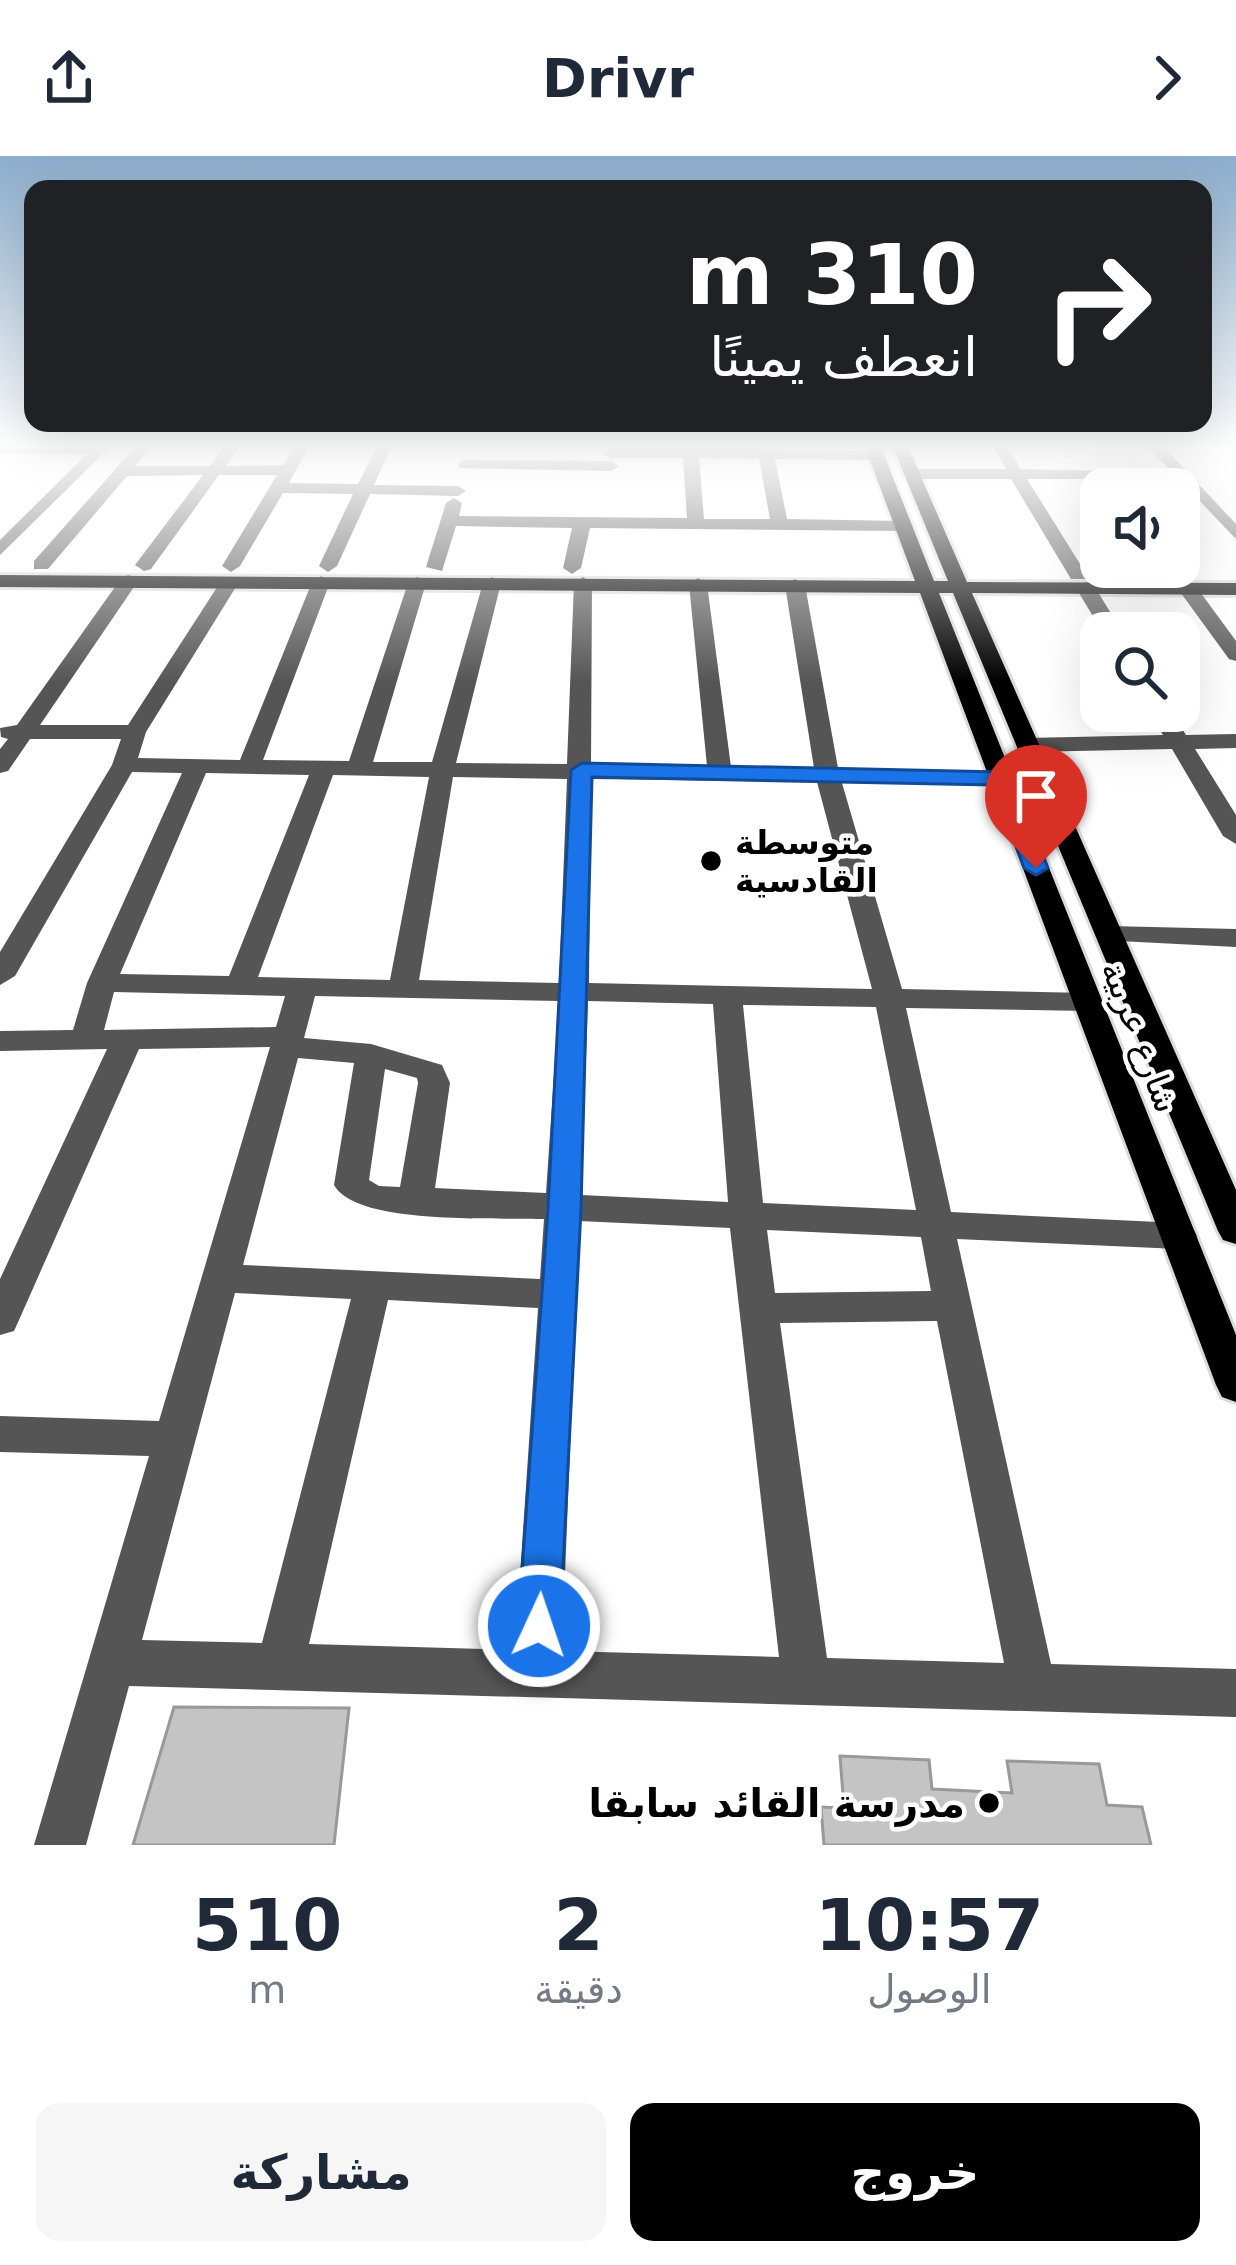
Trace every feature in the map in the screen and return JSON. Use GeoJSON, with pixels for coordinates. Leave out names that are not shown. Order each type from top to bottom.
{"type":"FeatureCollection","features":[{"type":"Feature","properties":{"kind":"main road","name":"شارع عربية"},"geometry":{"type":"LineString","coordinates":[[904,526],[1236,1385]]}},
{"type":"Feature","properties":{"kind":"main road","name":"شارع عربية"},"geometry":{"type":"LineString","coordinates":[[934,526],[1236,1231]]}},
{"type":"Feature","properties":{"kind":"main road"},"geometry":{"type":"LineString","coordinates":[[3,580],[41,565],[137,573]]}},
{"type":"Feature","properties":{"kind":"main road"},"geometry":{"type":"LineString","coordinates":[[3,580],[137,573],[387,574],[435,567],[698,584],[1080,581]]}},
{"type":"Feature","properties":{"kind":"main road"},"geometry":{"type":"LineString","coordinates":[[387,574],[417,583],[578,576],[925,580]]}},
{"type":"Feature","properties":{"kind":"main road"},"geometry":{"type":"LineString","coordinates":[[1200,576],[1236,575]]}},
{"type":"Feature","properties":{"kind":"main road"},"geometry":{"type":"LineString","coordinates":[[1200,581],[1236,589]]}},
{"type":"Feature","properties":{"kind":"street"},"geometry":{"type":"LineString","coordinates":[[0,550],[27,526]]}},
{"type":"Feature","properties":{"kind":"street"},"geometry":{"type":"LineString","coordinates":[[41,565],[75,526]]}},
{"type":"Feature","properties":{"kind":"street"},"geometry":{"type":"LineString","coordinates":[[0,766],[12,732],[172,526]]}},
{"type":"Feature","properties":{"kind":"street"},"geometry":{"type":"LineString","coordinates":[[0,976],[13,927],[124,765],[135,732],[256,526]]}},
{"type":"Feature","properties":{"kind":"street"},"geometry":{"type":"LineString","coordinates":[[249,766],[346,526]]}},
{"type":"Feature","properties":{"kind":"street"},"geometry":{"type":"LineString","coordinates":[[435,567],[447,526]]}},
{"type":"Feature","properties":{"kind":"street"},"geometry":{"type":"LineString","coordinates":[[537,1673],[574,992],[582,770],[578,576],[582,526]]}},
{"type":"Feature","properties":{"kind":"street"},"geometry":{"type":"LineString","coordinates":[[893,526],[904,526]]}},
{"type":"Feature","properties":{"kind":"street"},"geometry":{"type":"LineString","coordinates":[[1048,526],[1080,578]]}},
{"type":"Feature","properties":{"kind":"street"},"geometry":{"type":"LineString","coordinates":[[359,767],[417,583]]}},
{"type":"Feature","properties":{"kind":"street"},"geometry":{"type":"LineString","coordinates":[[403,988],[442,769],[492,583]]}},
{"type":"Feature","properties":{"kind":"street"},"geometry":{"type":"LineString","coordinates":[[698,584],[720,773]]}},
{"type":"Feature","properties":{"kind":"street"},"geometry":{"type":"LineString","coordinates":[[795,585],[827,775],[889,997],[1032,1685]]}},
{"type":"Feature","properties":{"kind":"street"},"geometry":{"type":"LineString","coordinates":[[1188,588],[1236,655]]}},
{"type":"Feature","properties":{"kind":"street"},"geometry":{"type":"LineString","coordinates":[[12,732],[135,732]]}},
{"type":"Feature","properties":{"kind":"street"},"geometry":{"type":"LineString","coordinates":[[1172,732],[1236,836]]}},
{"type":"Feature","properties":{"kind":"street"},"geometry":{"type":"LineString","coordinates":[[1028,745],[1236,741]]}},
{"type":"Feature","properties":{"kind":"street"},"geometry":{"type":"LineString","coordinates":[[124,765],[1002,778]]}},
{"type":"Feature","properties":{"kind":"street"},"geometry":{"type":"LineString","coordinates":[[86,1039],[102,983],[198,765]]}},
{"type":"Feature","properties":{"kind":"street"},"geometry":{"type":"LineString","coordinates":[[240,985],[324,767]]}},
{"type":"Feature","properties":{"kind":"street"},"geometry":{"type":"LineString","coordinates":[[1109,934],[1236,938]]}},
{"type":"Feature","properties":{"kind":"street"},"geometry":{"type":"LineString","coordinates":[[102,983],[1088,1002]]}},
{"type":"Feature","properties":{"kind":"street"},"geometry":{"type":"LineString","coordinates":[[60,1845],[303,986]]}},
{"type":"Feature","properties":{"kind":"street"},"geometry":{"type":"LineString","coordinates":[[728,994],[747,1218],[806,1680]]}},
{"type":"Feature","properties":{"kind":"street"},"geometry":{"type":"LineString","coordinates":[[0,1321],[128,1038]]}},
{"type":"Feature","properties":{"kind":"street"},"geometry":{"type":"LineString","coordinates":[[0,1041],[288,1042],[419,1064],[431,1072],[434,1083],[415,1203]]}},
{"type":"Feature","properties":{"kind":"street"},"geometry":{"type":"LineString","coordinates":[[371,1054],[351,1185],[372,1198],[1179,1236]]}},
{"type":"Feature","properties":{"kind":"street"},"geometry":{"type":"LineString","coordinates":[[222,1277],[556,1294]]}},
{"type":"Feature","properties":{"kind":"street"},"geometry":{"type":"LineString","coordinates":[[280,1667],[373,1285]]}},
{"type":"Feature","properties":{"kind":"street"},"geometry":{"type":"LineString","coordinates":[[759,1308],[952,1306]]}},
{"type":"Feature","properties":{"kind":"street"},"geometry":{"type":"LineString","coordinates":[[0,1434],[178,1439]]}},
{"type":"Feature","properties":{"kind":"street"},"geometry":{"type":"LineString","coordinates":[[112,1662],[1236,1693]]}},
{"type":"Feature","properties":{"kind":"building"},"geometry":{"type":"Polygon","coordinates":[[[174,1707],[349,1708],[334,1845],[133,1845],[174,1707]]]}},
{"type":"Feature","properties":{"kind":"building"},"geometry":{"type":"Polygon","coordinates":[[[840,1756],[929,1760],[932,1789],[1012,1793],[1007,1761],[1099,1764],[1107,1805],[1142,1807],[1151,1845],[824,1845],[821,1807],[844,1808],[840,1756]]]}},
{"type":"Feature","properties":{"kind":"place","name":"متوسطة القادسية"},"geometry":{"type":"Point","coordinates":[711,861]}},
{"type":"Feature","properties":{"kind":"place","name":"مدرسة القائد سابقا"},"geometry":{"type":"Point","coordinates":[989,1803]}},
{"type":"Feature","properties":{"kind":"route"},"geometry":{"type":"LineString","coordinates":[[539,1626],[556,1294],[565,1209],[582,770],[1002,778],[1036,868]]}}]}
